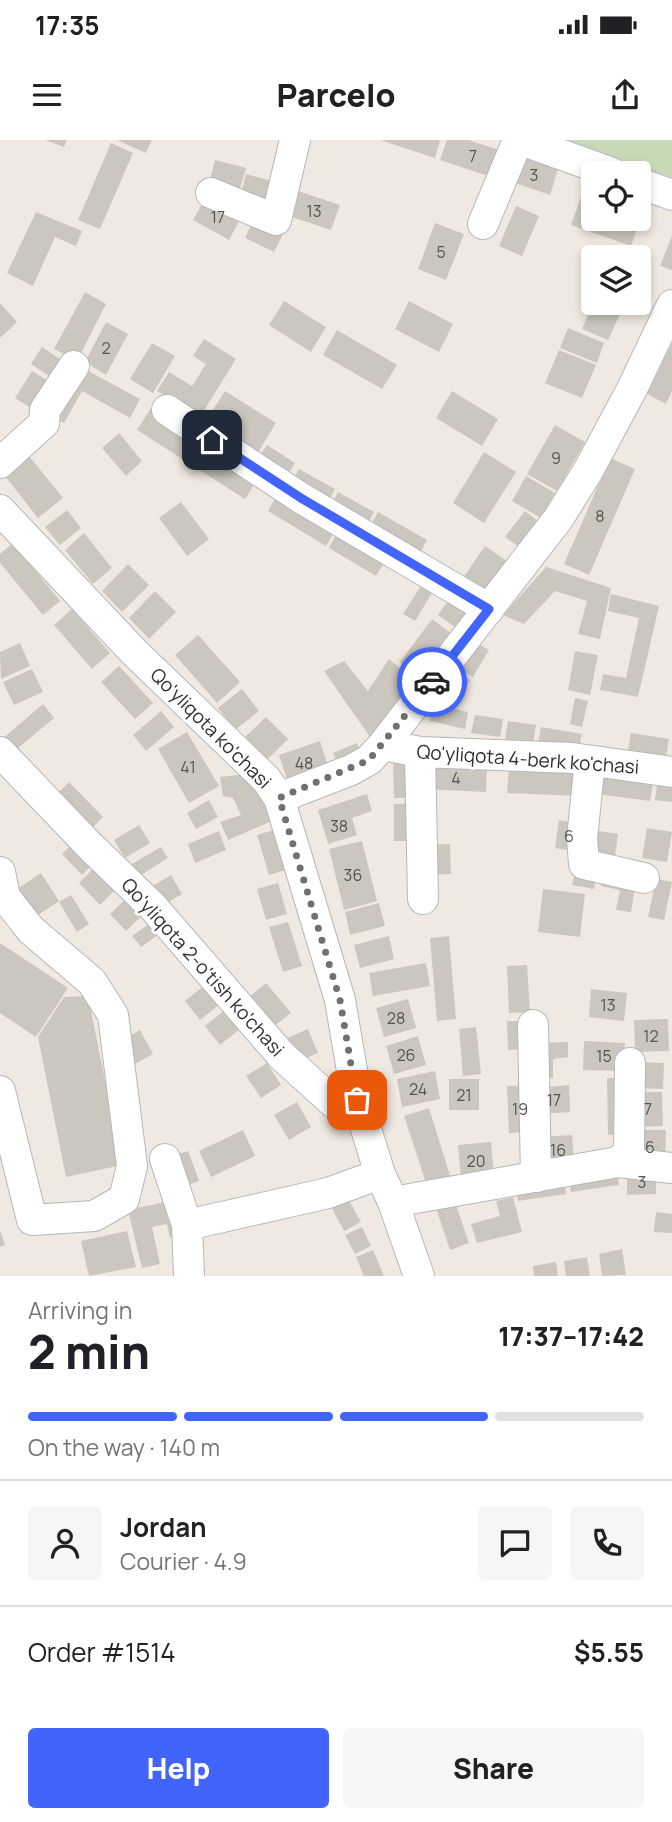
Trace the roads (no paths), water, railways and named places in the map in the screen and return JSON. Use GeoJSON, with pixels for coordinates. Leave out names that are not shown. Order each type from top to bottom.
{"type":"FeatureCollection","features":[{"type":"Feature","properties":{"kind":"street"},"geometry":{"type":"LineString","coordinates":[[211,193],[276,220],[295,140]]}},
{"type":"Feature","properties":{"kind":"street"},"geometry":{"type":"LineString","coordinates":[[483,224],[519,140],[581,162]]}},
{"type":"Feature","properties":{"kind":"street"},"geometry":{"type":"LineString","coordinates":[[651,187],[672,195]]}},
{"type":"Feature","properties":{"kind":"street"},"geometry":{"type":"LineString","coordinates":[[279,798],[360,765],[369,760],[383,745],[558,519],[588,471],[632,389],[672,305]]}},
{"type":"Feature","properties":{"kind":"street"},"geometry":{"type":"LineString","coordinates":[[0,463],[44,423],[45,410],[74,366]]}},
{"type":"Feature","properties":{"kind":"street"},"geometry":{"type":"LineString","coordinates":[[167,410],[301,498],[489,609]]}},
{"type":"Feature","properties":{"kind":"street","name":"Qo'yliqota ko'chasi"},"geometry":{"type":"LineString","coordinates":[[0,510],[135,653],[266,779],[279,798],[340,1000],[357,1100],[380,1174],[393,1202],[419,1276]]}},
{"type":"Feature","properties":{"kind":"street","name":"Qo'yliqota 4-berk ko'chasi"},"geometry":{"type":"LineString","coordinates":[[383,745],[420,752],[590,761],[672,772]]}},
{"type":"Feature","properties":{"kind":"street","name":"Qo'yliqota 2-o'tish ko'chasi"},"geometry":{"type":"LineString","coordinates":[[0,752],[153,907],[282,1056],[334,1103],[357,1100]]}},
{"type":"Feature","properties":{"kind":"street"},"geometry":{"type":"LineString","coordinates":[[420,752],[423,899]]}},
{"type":"Feature","properties":{"kind":"street"},"geometry":{"type":"LineString","coordinates":[[590,761],[582,838],[584,864],[644,878]]}},
{"type":"Feature","properties":{"kind":"street"},"geometry":{"type":"LineString","coordinates":[[0,872],[5,897],[31,930],[92,982],[113,1015],[132,1166],[124,1199],[94,1216],[32,1220],[0,1091]]}},
{"type":"Feature","properties":{"kind":"street"},"geometry":{"type":"LineString","coordinates":[[533,1025],[536,1177]]}},
{"type":"Feature","properties":{"kind":"street"},"geometry":{"type":"LineString","coordinates":[[618,1162],[629,1152],[630,1063]]}},
{"type":"Feature","properties":{"kind":"street"},"geometry":{"type":"LineString","coordinates":[[165,1159],[187,1225],[189,1276]]}},
{"type":"Feature","properties":{"kind":"street"},"geometry":{"type":"LineString","coordinates":[[393,1202],[618,1162],[672,1168]]}},
{"type":"Feature","properties":{"kind":"street"},"geometry":{"type":"LineString","coordinates":[[187,1225],[328,1193],[380,1174]]}}]}
